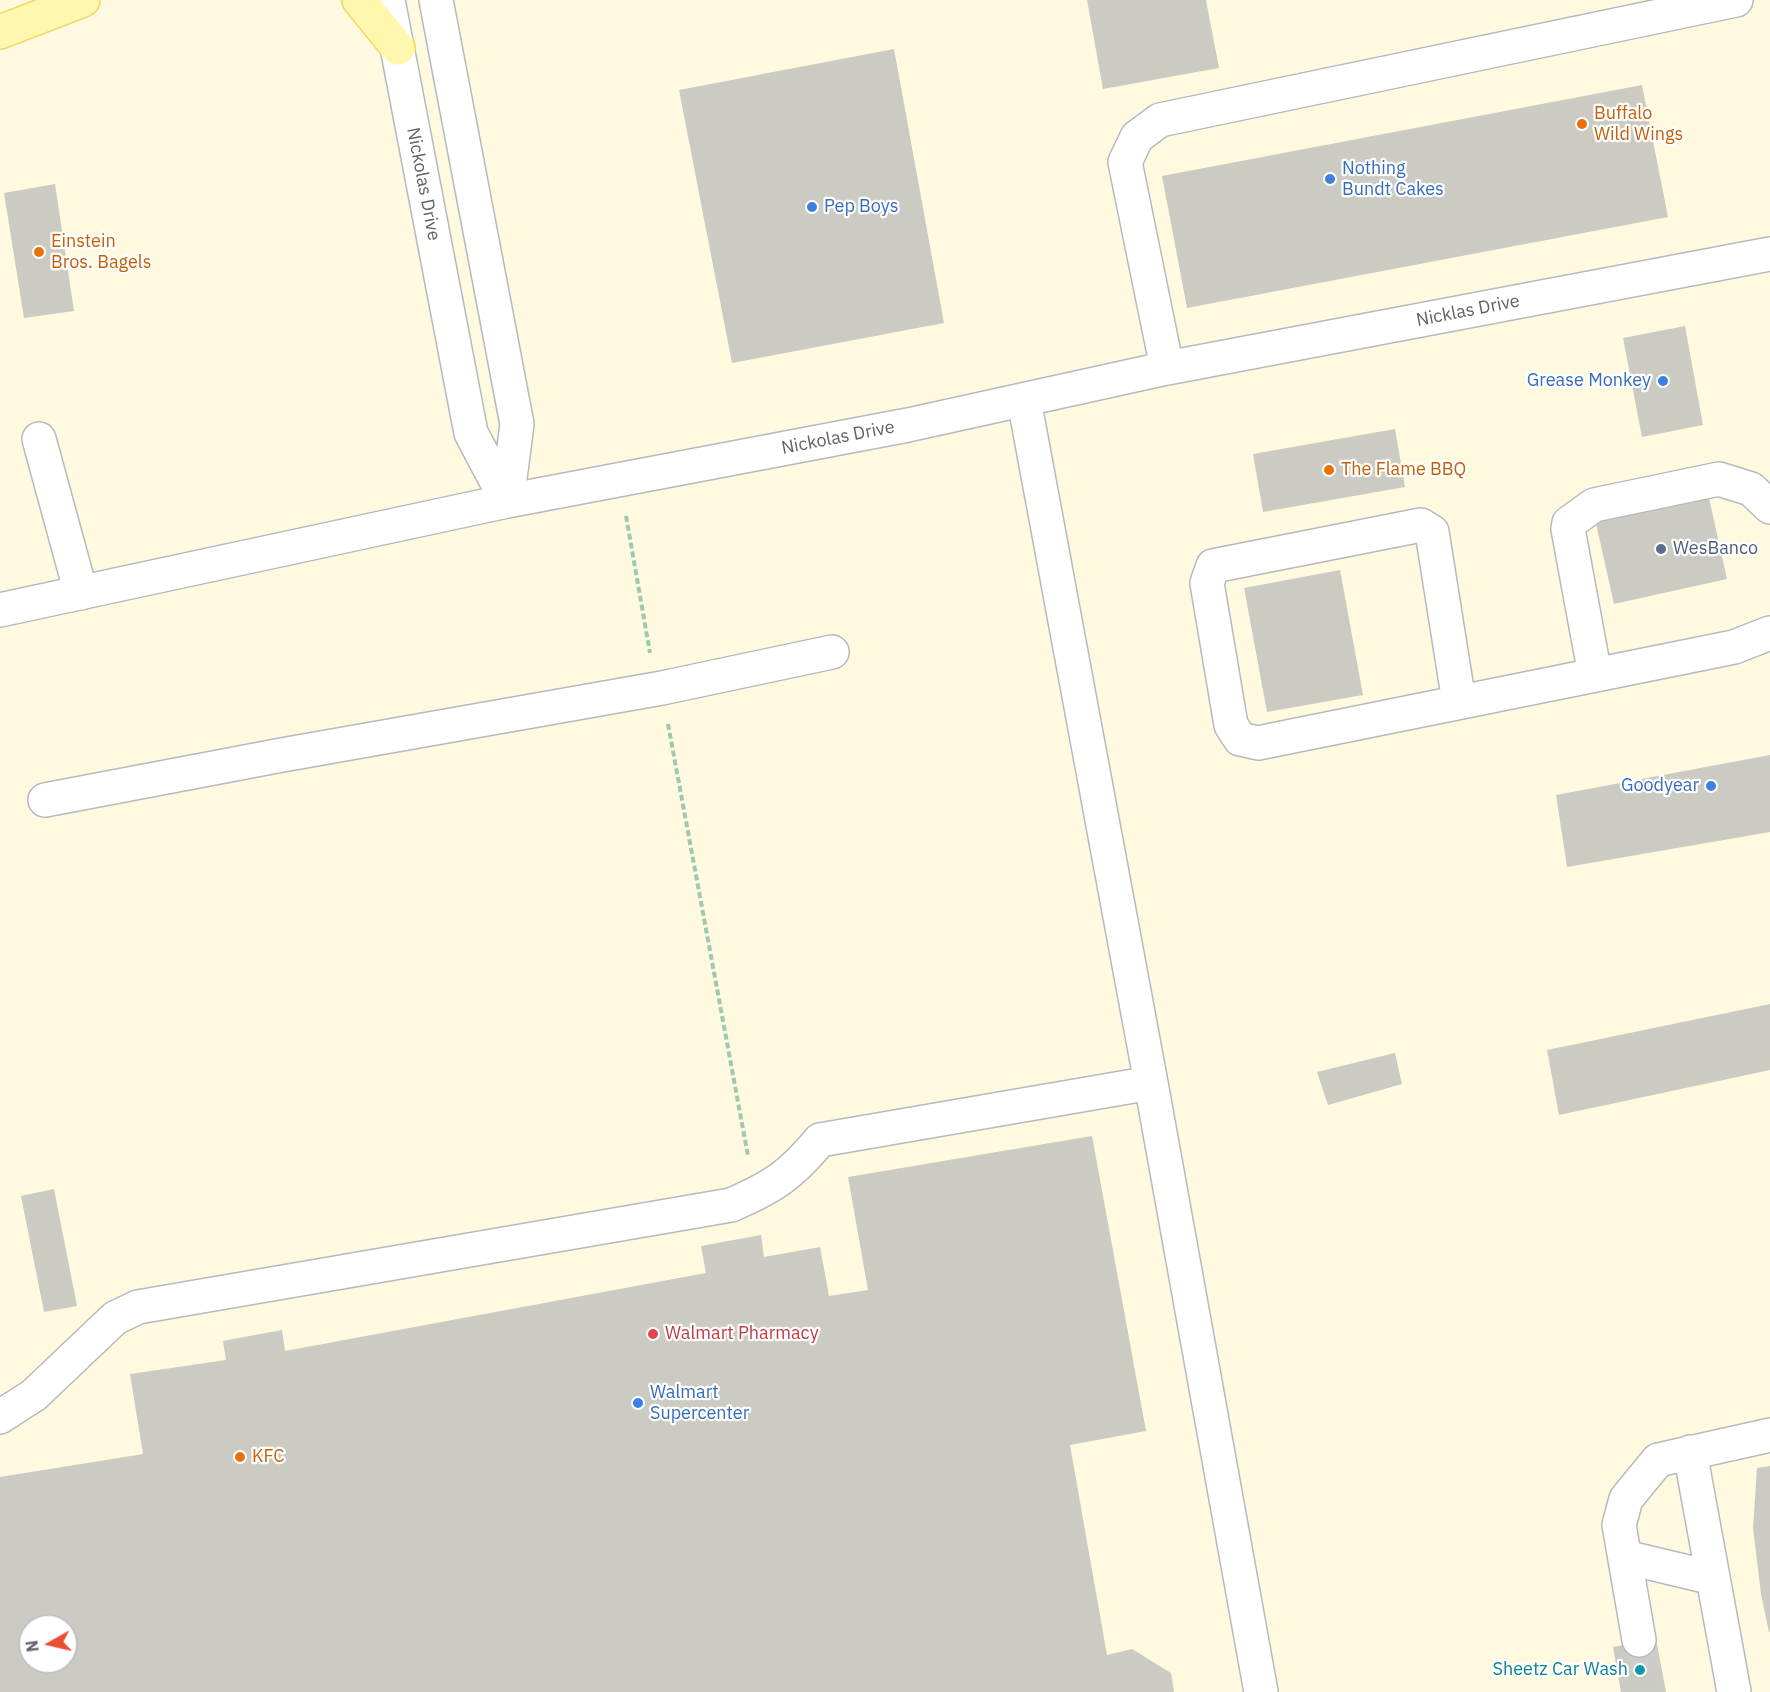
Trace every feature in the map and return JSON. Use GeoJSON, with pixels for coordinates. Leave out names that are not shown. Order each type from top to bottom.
{"type":"FeatureCollection","features":[{"type":"Feature","properties":{"kind":"main road"},"geometry":{"type":"LineString","coordinates":[[0,33],[83,0]]}},
{"type":"Feature","properties":{"kind":"main road"},"geometry":{"type":"LineString","coordinates":[[359,0],[398,48]]}},
{"type":"Feature","properties":{"kind":"lane","name":"Nickolas Drive"},"geometry":{"type":"LineString","coordinates":[[388,0],[471,433],[507,501],[897,427],[1167,368]]}},
{"type":"Feature","properties":{"kind":"lane"},"geometry":{"type":"LineString","coordinates":[[0,610],[507,501],[517,424],[436,0]]}},
{"type":"Feature","properties":{"kind":"lane"},"geometry":{"type":"LineString","coordinates":[[1167,368],[1125,162],[1137,137],[1160,120],[1736,0]]}},
{"type":"Feature","properties":{"kind":"lane","name":"Nicklas Drive"},"geometry":{"type":"LineString","coordinates":[[1167,368],[1770,254]]}},
{"type":"Feature","properties":{"kind":"lane"},"geometry":{"type":"LineString","coordinates":[[1024,400],[1152,1083],[1261,1692]]}},
{"type":"Feature","properties":{"kind":"lane"},"geometry":{"type":"LineString","coordinates":[[39,439],[81,593]]}},
{"type":"Feature","properties":{"kind":"lane"},"geometry":{"type":"LineString","coordinates":[[1595,675],[1568,529],[1569,523],[1594,505],[1719,479],[1751,489],[1770,507]]}},
{"type":"Feature","properties":{"kind":"lane"},"geometry":{"type":"LineString","coordinates":[[1459,702],[1432,532],[1421,525],[1213,566],[1207,583],[1231,725],[1240,739],[1258,743],[1734,647],[1770,633]]}},
{"type":"Feature","properties":{"kind":"lane"},"geometry":{"type":"LineString","coordinates":[[45,800],[282,754],[662,688],[831,652]]}},
{"type":"Feature","properties":{"kind":"lane"},"geometry":{"type":"LineString","coordinates":[[0,1417],[34,1395],[115,1318],[138,1307],[731,1205],[754,1195],[795,1170],[820,1140],[1152,1083]]}},
{"type":"Feature","properties":{"kind":"lane"},"geometry":{"type":"LineString","coordinates":[[1639,1640],[1619,1525],[1620,1512],[1626,1499],[1658,1460],[1770,1435]]}},
{"type":"Feature","properties":{"kind":"lane"},"geometry":{"type":"LineString","coordinates":[[1690,1452],[1734,1692]]}},
{"type":"Feature","properties":{"kind":"lane"},"geometry":{"type":"LineString","coordinates":[[1625,1557],[1713,1578]]}},
{"type":"Feature","properties":{"kind":"path"},"geometry":{"type":"LineString","coordinates":[[624,506],[651,664],[662,688],[754,1195]]}},
{"type":"Feature","properties":{"kind":"shaded area"},"geometry":{"type":"Polygon","coordinates":[[[0,0],[1770,0],[1770,1692],[0,1692],[0,0]]]}},
{"type":"Feature","properties":{"kind":"building"},"geometry":{"type":"Polygon","coordinates":[[[1087,0],[1206,0],[1219,68],[1103,89],[1087,0]]]}},
{"type":"Feature","properties":{"kind":"building","name":"Pep Boys"},"geometry":{"type":"Polygon","coordinates":[[[894,49],[944,323],[732,363],[679,90],[894,49]]]}},
{"type":"Feature","properties":{"kind":"building"},"geometry":{"type":"Polygon","coordinates":[[[1642,85],[1668,217],[1187,308],[1162,176],[1642,85]]]}},
{"type":"Feature","properties":{"kind":"building","name":"Einstein Bros. Bagels"},"geometry":{"type":"Polygon","coordinates":[[[55,184],[74,311],[24,318],[4,193],[55,184]]]}},
{"type":"Feature","properties":{"kind":"building","name":"Grease Monkey"},"geometry":{"type":"Polygon","coordinates":[[[1685,326],[1703,425],[1642,437],[1623,338],[1685,326]]]}},
{"type":"Feature","properties":{"kind":"building","name":"The Flame BBQ"},"geometry":{"type":"Polygon","coordinates":[[[1395,429],[1405,487],[1263,512],[1253,454],[1395,429]]]}},
{"type":"Feature","properties":{"kind":"building","name":"WesBanco"},"geometry":{"type":"Polygon","coordinates":[[[1663,494],[1666,508],[1709,498],[1727,579],[1614,604],[1595,519],[1663,494]]]}},
{"type":"Feature","properties":{"kind":"building"},"geometry":{"type":"Polygon","coordinates":[[[1340,570],[1363,695],[1267,712],[1244,588],[1340,570]]]}},
{"type":"Feature","properties":{"kind":"building"},"geometry":{"type":"Polygon","coordinates":[[[1770,755],[1770,832],[1567,867],[1556,795],[1770,755]]]}},
{"type":"Feature","properties":{"kind":"building"},"geometry":{"type":"Polygon","coordinates":[[[1770,1004],[1770,1070],[1559,1115],[1547,1050],[1770,1004]]]}},
{"type":"Feature","properties":{"kind":"building"},"geometry":{"type":"Polygon","coordinates":[[[1395,1053],[1402,1084],[1328,1105],[1317,1072],[1395,1053]]]}},
{"type":"Feature","properties":{"kind":"building","name":"Walmart Supercenter"},"geometry":{"type":"Polygon","coordinates":[[[1092,1136],[1146,1431],[1070,1445],[1107,1655],[1132,1649],[1171,1673],[1174,1692],[0,1692],[0,1477],[143,1454],[130,1374],[226,1360],[223,1341],[282,1330],[285,1351],[706,1273],[701,1246],[761,1235],[764,1257],[820,1247],[829,1296],[868,1290],[848,1177],[1092,1136]]]}},
{"type":"Feature","properties":{"kind":"building"},"geometry":{"type":"Polygon","coordinates":[[[54,1189],[77,1306],[44,1312],[21,1196],[54,1189]]]}},
{"type":"Feature","properties":{"kind":"building"},"geometry":{"type":"Polygon","coordinates":[[[1770,1466],[1769,1632],[1761,1594],[1753,1528],[1757,1468],[1770,1466]]]}},
{"type":"Feature","properties":{"kind":"building","name":"Sheetz Car Wash"},"geometry":{"type":"Polygon","coordinates":[[[1656,1639],[1666,1692],[1621,1692],[1613,1647],[1656,1639]]]}},
{"type":"Feature","properties":{"kind":"tunnel"},"geometry":{"type":"LineString","coordinates":[[1639,1640],[1649,1692]]}},
{"type":"Feature","properties":{"kind":"place","name":"Buffalo Wild Wings"},"geometry":{"type":"Point","coordinates":[1582,124]}},
{"type":"Feature","properties":{"kind":"place","name":"Nothing Bundt Cakes"},"geometry":{"type":"Point","coordinates":[1330,179]}},
{"type":"Feature","properties":{"kind":"place","name":"Pep Boys"},"geometry":{"type":"Point","coordinates":[812,207]}},
{"type":"Feature","properties":{"kind":"place","name":"Einstein Bros. Bagels"},"geometry":{"type":"Point","coordinates":[39,252]}},
{"type":"Feature","properties":{"kind":"place","name":"Grease Monkey"},"geometry":{"type":"Point","coordinates":[1663,381]}},
{"type":"Feature","properties":{"kind":"place","name":"The Flame BBQ"},"geometry":{"type":"Point","coordinates":[1329,470]}},
{"type":"Feature","properties":{"kind":"place","name":"WesBanco"},"geometry":{"type":"Point","coordinates":[1661,549]}},
{"type":"Feature","properties":{"kind":"place","name":"Goodyear"},"geometry":{"type":"Point","coordinates":[1711,786]}},
{"type":"Feature","properties":{"kind":"place","name":"Walmart Pharmacy"},"geometry":{"type":"Point","coordinates":[653,1334]}},
{"type":"Feature","properties":{"kind":"place","name":"Walmart Supercenter"},"geometry":{"type":"Point","coordinates":[638,1403]}},
{"type":"Feature","properties":{"kind":"place","name":"KFC"},"geometry":{"type":"Point","coordinates":[240,1457]}},
{"type":"Feature","properties":{"kind":"place","name":"Sheetz Car Wash"},"geometry":{"type":"Point","coordinates":[1640,1670]}}]}
